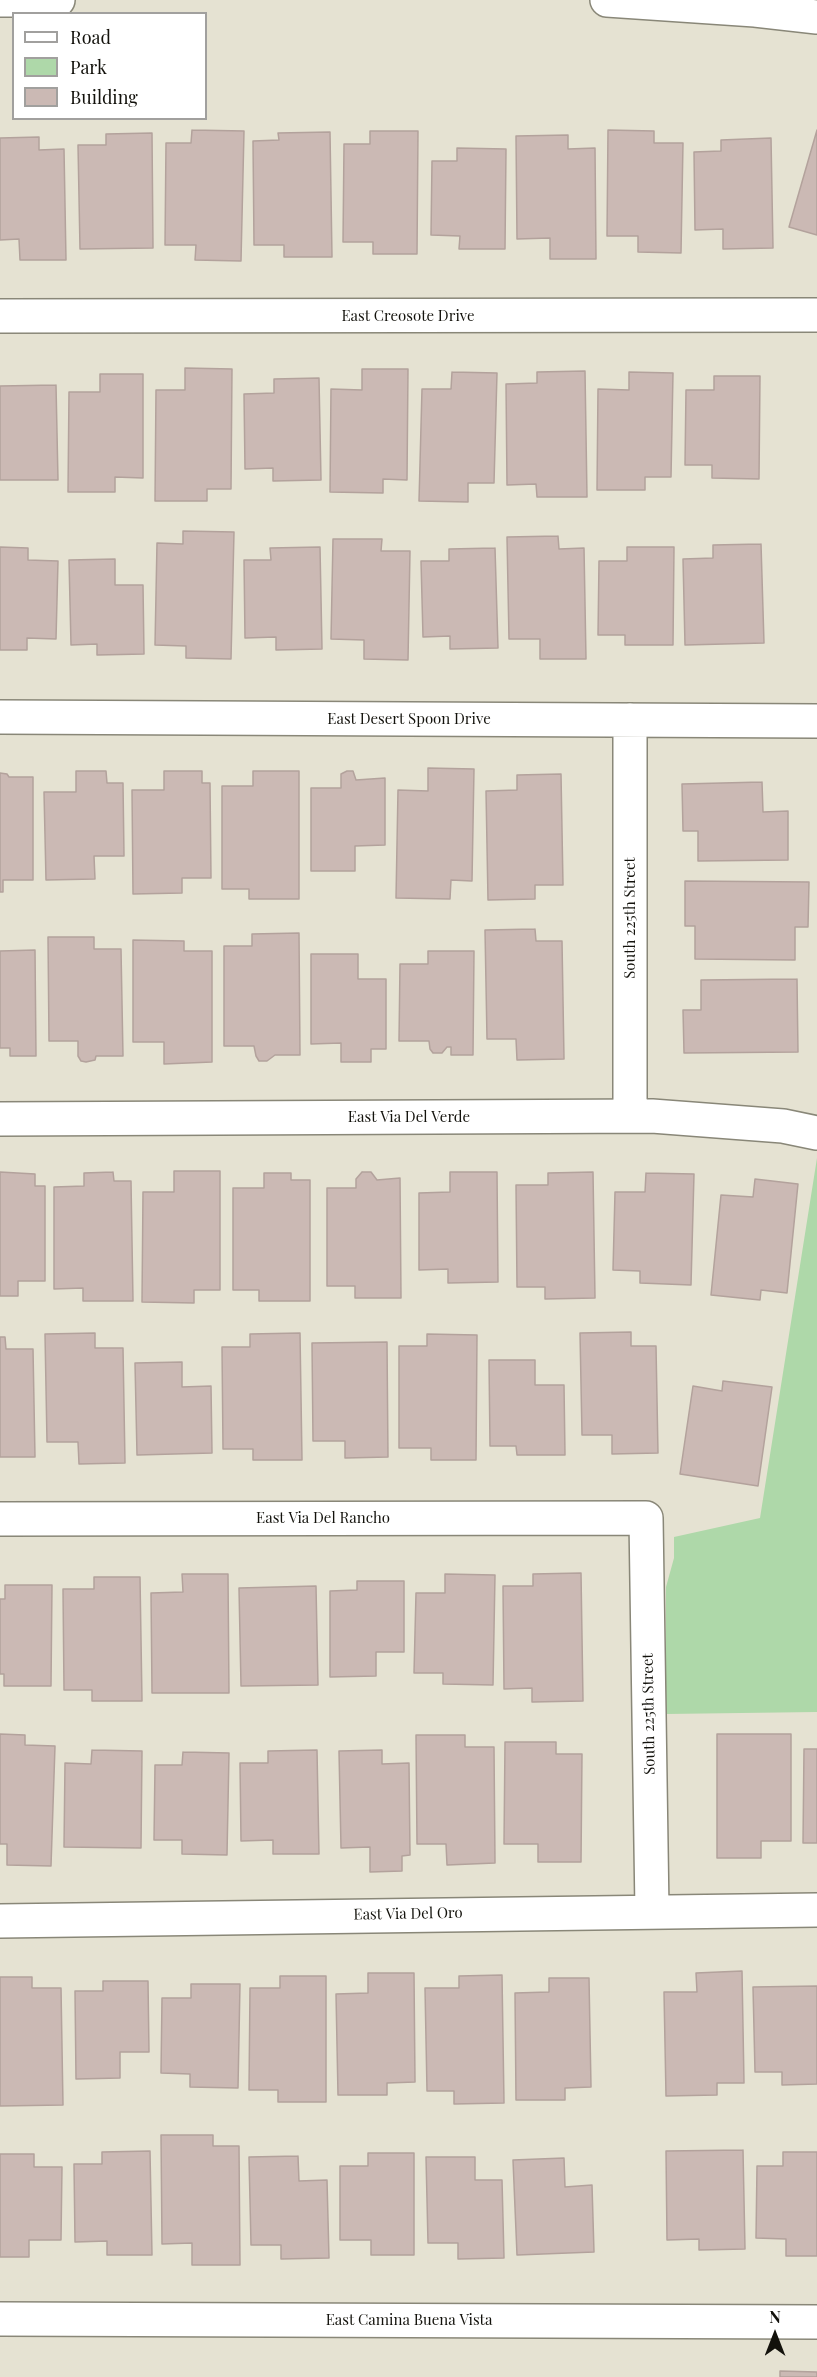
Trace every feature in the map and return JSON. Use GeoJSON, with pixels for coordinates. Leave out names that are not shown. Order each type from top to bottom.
{"type":"FeatureCollection","features":[{"type":"Feature","properties":{"kind":"street"},"geometry":{"type":"LineString","coordinates":[[0,0],[58,0]]}},
{"type":"Feature","properties":{"kind":"street"},"geometry":{"type":"LineString","coordinates":[[608,0],[755,10],[817,17]]}},
{"type":"Feature","properties":{"kind":"street","name":"East Creosote Drive"},"geometry":{"type":"LineString","coordinates":[[0,316],[817,315]]}},
{"type":"Feature","properties":{"kind":"street","name":"East Desert Spoon Drive"},"geometry":{"type":"LineString","coordinates":[[0,717],[817,721]]}},
{"type":"Feature","properties":{"kind":"street","name":"South 225th Street"},"geometry":{"type":"LineString","coordinates":[[630,720],[630,1116]]}},
{"type":"Feature","properties":{"kind":"street","name":"East Via Del Verde"},"geometry":{"type":"LineString","coordinates":[[0,1119],[630,1116],[783,1126],[817,1132]]}},
{"type":"Feature","properties":{"kind":"street","name":"South 225th Street"},"geometry":{"type":"LineString","coordinates":[[646,1518],[652,1911]]}},
{"type":"Feature","properties":{"kind":"street","name":"East Via Del Rancho"},"geometry":{"type":"LineString","coordinates":[[0,1519],[646,1518]]}},
{"type":"Feature","properties":{"kind":"street","name":"East Via Del Oro"},"geometry":{"type":"LineString","coordinates":[[0,1921],[817,1910]]}},
{"type":"Feature","properties":{"kind":"street","name":"East Camina Buena Vista"},"geometry":{"type":"LineString","coordinates":[[0,2319],[817,2322]]}},
{"type":"Feature","properties":{"kind":"green space"},"geometry":{"type":"Polygon","coordinates":[[[817,1158],[817,1712],[666,1714],[666,1587],[674,1558],[674,1537],[760,1518],[817,1158]]]}},
{"type":"Feature","properties":{"kind":"building"},"geometry":{"type":"Polygon","coordinates":[[[192,130],[244,131],[241,261],[195,260],[196,245],[165,245],[166,143],[191,143],[192,130]]]}},
{"type":"Feature","properties":{"kind":"building"},"geometry":{"type":"Polygon","coordinates":[[[608,130],[654,131],[654,143],[683,143],[681,253],[638,252],[638,236],[607,236],[608,130]]]}},
{"type":"Feature","properties":{"kind":"building"},"geometry":{"type":"Polygon","coordinates":[[[817,130],[817,235],[789,227],[817,130]]]}},
{"type":"Feature","properties":{"kind":"building"},"geometry":{"type":"Polygon","coordinates":[[[370,131],[418,131],[417,254],[373,254],[373,242],[343,242],[344,144],[370,144],[370,131]]]}},
{"type":"Feature","properties":{"kind":"building"},"geometry":{"type":"Polygon","coordinates":[[[330,132],[332,257],[284,257],[284,245],[254,245],[253,141],[279,140],[278,133],[330,132]]]}},
{"type":"Feature","properties":{"kind":"building"},"geometry":{"type":"Polygon","coordinates":[[[152,133],[153,248],[80,249],[78,145],[106,145],[106,134],[152,133]]]}},
{"type":"Feature","properties":{"kind":"building"},"geometry":{"type":"Polygon","coordinates":[[[568,135],[568,149],[595,148],[596,259],[550,259],[550,238],[517,239],[516,136],[568,135]]]}},
{"type":"Feature","properties":{"kind":"building"},"geometry":{"type":"Polygon","coordinates":[[[39,137],[39,150],[64,149],[66,260],[20,260],[19,239],[0,240],[0,138],[39,137]]]}},
{"type":"Feature","properties":{"kind":"building"},"geometry":{"type":"Polygon","coordinates":[[[771,138],[773,248],[723,249],[723,229],[695,230],[694,152],[721,151],[721,140],[771,138]]]}},
{"type":"Feature","properties":{"kind":"building"},"geometry":{"type":"Polygon","coordinates":[[[457,148],[506,149],[505,249],[459,249],[460,236],[431,235],[432,161],[457,161],[457,148]]]}},
{"type":"Feature","properties":{"kind":"building"},"geometry":{"type":"Polygon","coordinates":[[[185,368],[232,369],[231,489],[207,489],[207,501],[155,501],[156,390],[185,390],[185,368]]]}},
{"type":"Feature","properties":{"kind":"building"},"geometry":{"type":"Polygon","coordinates":[[[362,369],[408,369],[407,480],[383,479],[383,493],[330,492],[331,389],[362,390],[362,369]]]}},
{"type":"Feature","properties":{"kind":"building"},"geometry":{"type":"Polygon","coordinates":[[[585,371],[587,497],[537,497],[536,484],[507,485],[506,384],[537,383],[537,372],[585,371]]]}},
{"type":"Feature","properties":{"kind":"building"},"geometry":{"type":"Polygon","coordinates":[[[452,372],[497,373],[494,483],[468,483],[468,502],[419,501],[422,389],[451,389],[452,372]]]}},
{"type":"Feature","properties":{"kind":"building"},"geometry":{"type":"Polygon","coordinates":[[[629,372],[673,373],[671,477],[645,477],[645,490],[597,490],[598,389],[629,390],[629,372]]]}},
{"type":"Feature","properties":{"kind":"building"},"geometry":{"type":"Polygon","coordinates":[[[100,374],[143,374],[143,478],[115,477],[115,492],[68,492],[69,392],[100,392],[100,374]]]}},
{"type":"Feature","properties":{"kind":"building"},"geometry":{"type":"Polygon","coordinates":[[[714,376],[760,376],[759,479],[712,478],[712,465],[685,465],[686,390],[714,390],[714,376]]]}},
{"type":"Feature","properties":{"kind":"building"},"geometry":{"type":"Polygon","coordinates":[[[319,378],[321,480],[273,481],[273,468],[245,469],[244,394],[274,393],[274,379],[319,378]]]}},
{"type":"Feature","properties":{"kind":"building"},"geometry":{"type":"Polygon","coordinates":[[[56,385],[58,480],[0,480],[0,386],[56,385]]]}},
{"type":"Feature","properties":{"kind":"building"},"geometry":{"type":"Polygon","coordinates":[[[183,531],[234,532],[231,659],[186,658],[186,646],[155,645],[157,543],[183,544],[183,531]]]}},
{"type":"Feature","properties":{"kind":"building"},"geometry":{"type":"Polygon","coordinates":[[[558,536],[559,549],[584,548],[586,659],[540,659],[540,639],[509,639],[507,537],[558,536]]]}},
{"type":"Feature","properties":{"kind":"building"},"geometry":{"type":"Polygon","coordinates":[[[333,539],[382,539],[381,551],[410,551],[408,660],[364,659],[364,640],[331,639],[333,539]]]}},
{"type":"Feature","properties":{"kind":"building"},"geometry":{"type":"Polygon","coordinates":[[[761,544],[764,643],[685,645],[683,559],[713,558],[713,545],[761,544]]]}},
{"type":"Feature","properties":{"kind":"building"},"geometry":{"type":"Polygon","coordinates":[[[0,547],[28,548],[28,560],[58,561],[56,639],[27,638],[27,650],[0,650],[0,547]]]}},
{"type":"Feature","properties":{"kind":"building"},"geometry":{"type":"Polygon","coordinates":[[[320,547],[322,649],[276,650],[276,637],[245,638],[244,560],[271,560],[270,548],[320,547]]]}},
{"type":"Feature","properties":{"kind":"building"},"geometry":{"type":"Polygon","coordinates":[[[627,547],[674,547],[673,645],[625,645],[625,635],[598,635],[599,561],[627,561],[627,547]]]}},
{"type":"Feature","properties":{"kind":"building"},"geometry":{"type":"Polygon","coordinates":[[[495,548],[498,648],[450,649],[450,636],[423,637],[421,561],[449,561],[449,549],[495,548]]]}},
{"type":"Feature","properties":{"kind":"building"},"geometry":{"type":"Polygon","coordinates":[[[115,559],[115,585],[143,585],[144,654],[97,655],[97,644],[71,645],[69,560],[115,559]]]}},
{"type":"Feature","properties":{"kind":"building"},"geometry":{"type":"Polygon","coordinates":[[[428,768],[474,769],[472,881],[451,880],[450,899],[396,898],[398,790],[428,791],[428,768]]]}},
{"type":"Feature","properties":{"kind":"building"},"geometry":{"type":"Polygon","coordinates":[[[76,771],[106,771],[107,783],[123,783],[124,856],[94,856],[95,879],[46,880],[44,792],[76,792],[76,771]]]}},
{"type":"Feature","properties":{"kind":"building"},"geometry":{"type":"Polygon","coordinates":[[[164,771],[202,771],[202,783],[210,783],[211,878],[182,878],[182,893],[133,894],[132,790],[164,790],[164,771]]]}},
{"type":"Feature","properties":{"kind":"building"},"geometry":{"type":"Polygon","coordinates":[[[253,771],[299,771],[299,899],[249,899],[249,889],[222,889],[222,786],[253,786],[253,771]]]}},
{"type":"Feature","properties":{"kind":"building"},"geometry":{"type":"Polygon","coordinates":[[[353,771],[356,780],[385,778],[385,845],[355,846],[355,871],[311,871],[311,788],[341,788],[341,774],[353,771]]]}},
{"type":"Feature","properties":{"kind":"building"},"geometry":{"type":"Polygon","coordinates":[[[0,773],[7,774],[9,777],[33,777],[33,880],[3,880],[3,892],[0,892],[0,773]]]}},
{"type":"Feature","properties":{"kind":"building"},"geometry":{"type":"Polygon","coordinates":[[[561,774],[563,885],[535,885],[535,899],[488,900],[486,791],[517,790],[517,775],[561,774]]]}},
{"type":"Feature","properties":{"kind":"building"},"geometry":{"type":"Polygon","coordinates":[[[762,782],[763,812],[788,811],[788,860],[698,861],[698,831],[683,831],[682,784],[762,782]]]}},
{"type":"Feature","properties":{"kind":"building"},"geometry":{"type":"Polygon","coordinates":[[[685,881],[809,882],[808,927],[795,927],[795,960],[695,959],[695,926],[685,926],[685,881]]]}},
{"type":"Feature","properties":{"kind":"building"},"geometry":{"type":"Polygon","coordinates":[[[535,929],[536,941],[562,941],[564,1059],[517,1060],[516,1039],[487,1039],[485,930],[535,929]]]}},
{"type":"Feature","properties":{"kind":"building"},"geometry":{"type":"Polygon","coordinates":[[[299,933],[300,1055],[275,1055],[267,1061],[259,1061],[254,1046],[224,1046],[224,946],[252,946],[252,934],[299,933]]]}},
{"type":"Feature","properties":{"kind":"building"},"geometry":{"type":"Polygon","coordinates":[[[48,937],[94,937],[94,949],[121,949],[123,1056],[96,1056],[95,1060],[81,1061],[78,1056],[78,1041],[49,1041],[48,937]]]}},
{"type":"Feature","properties":{"kind":"building"},"geometry":{"type":"Polygon","coordinates":[[[133,940],[184,941],[184,951],[212,951],[212,1062],[164,1064],[164,1042],[133,1042],[133,940]]]}},
{"type":"Feature","properties":{"kind":"building"},"geometry":{"type":"Polygon","coordinates":[[[35,950],[36,1056],[10,1056],[10,1048],[0,1048],[0,951],[35,950]]]}},
{"type":"Feature","properties":{"kind":"building"},"geometry":{"type":"Polygon","coordinates":[[[428,951],[474,951],[473,1055],[451,1055],[451,1047],[447,1047],[442,1053],[433,1053],[429,1041],[399,1041],[400,964],[428,964],[428,951]]]}},
{"type":"Feature","properties":{"kind":"building"},"geometry":{"type":"Polygon","coordinates":[[[311,954],[358,954],[358,979],[386,979],[386,1049],[371,1049],[371,1062],[341,1062],[341,1043],[311,1044],[311,954]]]}},
{"type":"Feature","properties":{"kind":"building"},"geometry":{"type":"Polygon","coordinates":[[[797,979],[798,1052],[684,1053],[683,1010],[701,1010],[701,980],[797,979]]]}},
{"type":"Feature","properties":{"kind":"building"},"geometry":{"type":"Polygon","coordinates":[[[174,1171],[220,1171],[220,1290],[194,1290],[194,1303],[142,1302],[143,1192],[174,1192],[174,1171]]]}},
{"type":"Feature","properties":{"kind":"building"},"geometry":{"type":"Polygon","coordinates":[[[0,1172],[35,1174],[35,1186],[45,1186],[45,1281],[18,1281],[18,1296],[0,1296],[0,1172]]]}},
{"type":"Feature","properties":{"kind":"building"},"geometry":{"type":"Polygon","coordinates":[[[113,1172],[114,1181],[131,1181],[133,1301],[83,1301],[83,1288],[54,1289],[54,1187],[84,1186],[84,1173],[113,1172]]]}},
{"type":"Feature","properties":{"kind":"building"},"geometry":{"type":"Polygon","coordinates":[[[362,1172],[371,1172],[377,1180],[400,1178],[401,1298],[355,1298],[355,1286],[327,1286],[327,1188],[356,1188],[356,1179],[362,1172]]]}},
{"type":"Feature","properties":{"kind":"building"},"geometry":{"type":"Polygon","coordinates":[[[450,1172],[497,1172],[498,1282],[448,1283],[448,1269],[419,1270],[419,1193],[450,1192],[450,1172]]]}},
{"type":"Feature","properties":{"kind":"building"},"geometry":{"type":"Polygon","coordinates":[[[593,1172],[595,1298],[545,1299],[545,1287],[517,1287],[516,1185],[548,1185],[548,1173],[593,1172]]]}},
{"type":"Feature","properties":{"kind":"building"},"geometry":{"type":"Polygon","coordinates":[[[264,1173],[291,1173],[291,1180],[310,1180],[310,1301],[259,1301],[259,1290],[233,1290],[233,1188],[264,1188],[264,1173]]]}},
{"type":"Feature","properties":{"kind":"building"},"geometry":{"type":"Polygon","coordinates":[[[646,1173],[694,1174],[691,1285],[640,1283],[640,1271],[613,1270],[615,1192],[645,1192],[646,1173]]]}},
{"type":"Feature","properties":{"kind":"building"},"geometry":{"type":"Polygon","coordinates":[[[755,1179],[798,1184],[787,1293],[761,1290],[760,1300],[711,1295],[721,1195],[753,1197],[755,1179]]]}},
{"type":"Feature","properties":{"kind":"building"},"geometry":{"type":"Polygon","coordinates":[[[631,1332],[631,1346],[656,1346],[658,1453],[612,1454],[612,1435],[582,1435],[580,1333],[631,1332]]]}},
{"type":"Feature","properties":{"kind":"building"},"geometry":{"type":"Polygon","coordinates":[[[95,1333],[95,1348],[123,1348],[125,1463],[79,1464],[78,1442],[47,1442],[45,1334],[95,1333]]]}},
{"type":"Feature","properties":{"kind":"building"},"geometry":{"type":"Polygon","coordinates":[[[300,1333],[302,1460],[253,1460],[253,1449],[223,1449],[222,1347],[250,1347],[250,1334],[300,1333]]]}},
{"type":"Feature","properties":{"kind":"building"},"geometry":{"type":"Polygon","coordinates":[[[427,1334],[477,1335],[476,1460],[431,1460],[431,1448],[399,1448],[399,1346],[427,1346],[427,1334]]]}},
{"type":"Feature","properties":{"kind":"building"},"geometry":{"type":"Polygon","coordinates":[[[0,1337],[5,1337],[6,1349],[33,1349],[35,1457],[0,1457],[0,1337]]]}},
{"type":"Feature","properties":{"kind":"building"},"geometry":{"type":"Polygon","coordinates":[[[387,1342],[388,1457],[345,1458],[345,1441],[313,1441],[312,1343],[387,1342]]]}},
{"type":"Feature","properties":{"kind":"building"},"geometry":{"type":"Polygon","coordinates":[[[489,1360],[535,1360],[535,1385],[564,1385],[565,1455],[517,1455],[516,1446],[490,1446],[489,1360]]]}},
{"type":"Feature","properties":{"kind":"building"},"geometry":{"type":"Polygon","coordinates":[[[182,1362],[182,1387],[211,1386],[212,1453],[137,1455],[135,1363],[182,1362]]]}},
{"type":"Feature","properties":{"kind":"building"},"geometry":{"type":"Polygon","coordinates":[[[723,1381],[772,1387],[758,1486],[680,1474],[693,1386],[722,1391],[723,1381]]]}},
{"type":"Feature","properties":{"kind":"building"},"geometry":{"type":"Polygon","coordinates":[[[581,1573],[583,1701],[532,1702],[532,1688],[504,1689],[503,1586],[533,1586],[533,1574],[581,1573]]]}},
{"type":"Feature","properties":{"kind":"building"},"geometry":{"type":"Polygon","coordinates":[[[182,1574],[228,1574],[229,1693],[152,1693],[151,1593],[183,1592],[182,1574]]]}},
{"type":"Feature","properties":{"kind":"building"},"geometry":{"type":"Polygon","coordinates":[[[445,1574],[495,1575],[493,1685],[443,1684],[443,1673],[414,1673],[416,1593],[445,1593],[445,1574]]]}},
{"type":"Feature","properties":{"kind":"building"},"geometry":{"type":"Polygon","coordinates":[[[94,1577],[140,1577],[142,1701],[92,1701],[92,1690],[64,1690],[63,1589],[94,1589],[94,1577]]]}},
{"type":"Feature","properties":{"kind":"building"},"geometry":{"type":"Polygon","coordinates":[[[357,1581],[404,1581],[404,1652],[376,1652],[376,1676],[330,1677],[330,1591],[357,1590],[357,1581]]]}},
{"type":"Feature","properties":{"kind":"building"},"geometry":{"type":"Polygon","coordinates":[[[5,1585],[52,1585],[51,1686],[4,1686],[4,1674],[0,1674],[0,1599],[5,1599],[5,1585]]]}},
{"type":"Feature","properties":{"kind":"building"},"geometry":{"type":"Polygon","coordinates":[[[316,1586],[318,1685],[241,1686],[239,1588],[316,1586]]]}},
{"type":"Feature","properties":{"kind":"building"},"geometry":{"type":"Polygon","coordinates":[[[0,1734],[25,1735],[25,1745],[55,1746],[51,1866],[7,1865],[7,1844],[0,1844],[0,1734]]]}},
{"type":"Feature","properties":{"kind":"building"},"geometry":{"type":"Polygon","coordinates":[[[717,1734],[791,1734],[791,1841],[761,1841],[761,1858],[717,1858],[717,1734]]]}},
{"type":"Feature","properties":{"kind":"building"},"geometry":{"type":"Polygon","coordinates":[[[416,1735],[465,1735],[465,1747],[494,1747],[495,1863],[447,1865],[446,1844],[417,1844],[416,1735]]]}},
{"type":"Feature","properties":{"kind":"building"},"geometry":{"type":"Polygon","coordinates":[[[505,1742],[556,1742],[556,1754],[582,1754],[581,1862],[538,1862],[538,1844],[504,1844],[505,1742]]]}},
{"type":"Feature","properties":{"kind":"building"},"geometry":{"type":"Polygon","coordinates":[[[804,1749],[817,1749],[817,1843],[803,1843],[804,1749]]]}},
{"type":"Feature","properties":{"kind":"building"},"geometry":{"type":"Polygon","coordinates":[[[92,1750],[142,1751],[141,1848],[64,1847],[65,1763],[91,1764],[92,1750]]]}},
{"type":"Feature","properties":{"kind":"building"},"geometry":{"type":"Polygon","coordinates":[[[317,1750],[319,1854],[273,1854],[273,1840],[241,1841],[240,1763],[268,1763],[268,1751],[317,1750]]]}},
{"type":"Feature","properties":{"kind":"building"},"geometry":{"type":"Polygon","coordinates":[[[382,1750],[382,1764],[409,1763],[410,1855],[402,1856],[402,1871],[370,1872],[370,1847],[341,1848],[339,1751],[382,1750]]]}},
{"type":"Feature","properties":{"kind":"building"},"geometry":{"type":"Polygon","coordinates":[[[183,1752],[229,1753],[227,1855],[182,1854],[182,1840],[154,1840],[155,1765],[182,1765],[183,1752]]]}},
{"type":"Feature","properties":{"kind":"building"},"geometry":{"type":"Polygon","coordinates":[[[742,1971],[744,2083],[717,2083],[717,2095],[666,2096],[664,1992],[697,1992],[696,1973],[742,1971]]]}},
{"type":"Feature","properties":{"kind":"building"},"geometry":{"type":"Polygon","coordinates":[[[368,1973],[414,1973],[415,2082],[387,2083],[387,2095],[338,2095],[336,1994],[368,1993],[368,1973]]]}},
{"type":"Feature","properties":{"kind":"building"},"geometry":{"type":"Polygon","coordinates":[[[502,1975],[504,2103],[454,2104],[454,2091],[427,2091],[425,1988],[459,1988],[459,1976],[502,1975]]]}},
{"type":"Feature","properties":{"kind":"building"},"geometry":{"type":"Polygon","coordinates":[[[280,1976],[326,1976],[326,2102],[278,2102],[278,2090],[249,2090],[250,1988],[280,1988],[280,1976]]]}},
{"type":"Feature","properties":{"kind":"building"},"geometry":{"type":"Polygon","coordinates":[[[0,1977],[32,1977],[32,1988],[61,1988],[63,2105],[0,2106],[0,1977]]]}},
{"type":"Feature","properties":{"kind":"building"},"geometry":{"type":"Polygon","coordinates":[[[549,1978],[589,1978],[591,2087],[565,2088],[565,2100],[516,2100],[515,1993],[549,1992],[549,1978]]]}},
{"type":"Feature","properties":{"kind":"building"},"geometry":{"type":"Polygon","coordinates":[[[103,1981],[148,1981],[149,2052],[120,2052],[120,2078],[76,2079],[75,1991],[103,1991],[103,1981]]]}},
{"type":"Feature","properties":{"kind":"building"},"geometry":{"type":"Polygon","coordinates":[[[191,1984],[240,1984],[238,2088],[190,2087],[190,2074],[161,2073],[162,1998],[191,1998],[191,1984]]]}},
{"type":"Feature","properties":{"kind":"building"},"geometry":{"type":"Polygon","coordinates":[[[817,1986],[817,2084],[782,2085],[782,2072],[755,2072],[753,1987],[817,1986]]]}},
{"type":"Feature","properties":{"kind":"building"},"geometry":{"type":"Polygon","coordinates":[[[161,2135],[213,2135],[213,2146],[239,2146],[240,2265],[192,2265],[192,2243],[162,2244],[161,2135]]]}},
{"type":"Feature","properties":{"kind":"building"},"geometry":{"type":"Polygon","coordinates":[[[743,2150],[745,2249],[699,2250],[699,2239],[667,2240],[666,2151],[743,2150]]]}},
{"type":"Feature","properties":{"kind":"building"},"geometry":{"type":"Polygon","coordinates":[[[150,2151],[152,2255],[107,2255],[107,2241],[75,2242],[74,2164],[102,2164],[102,2152],[150,2151]]]}},
{"type":"Feature","properties":{"kind":"building"},"geometry":{"type":"Polygon","coordinates":[[[783,2152],[817,2152],[817,2256],[786,2256],[786,2239],[756,2238],[757,2166],[783,2166],[783,2152]]]}},
{"type":"Feature","properties":{"kind":"building"},"geometry":{"type":"Polygon","coordinates":[[[368,2153],[414,2153],[414,2255],[371,2255],[371,2240],[340,2240],[340,2166],[368,2166],[368,2153]]]}},
{"type":"Feature","properties":{"kind":"building"},"geometry":{"type":"Polygon","coordinates":[[[0,2154],[34,2154],[34,2167],[62,2167],[61,2240],[29,2240],[29,2257],[0,2257],[0,2154]]]}},
{"type":"Feature","properties":{"kind":"building"},"geometry":{"type":"Polygon","coordinates":[[[298,2156],[299,2181],[327,2180],[329,2258],[281,2259],[281,2245],[251,2245],[249,2157],[298,2156]]]}},
{"type":"Feature","properties":{"kind":"building"},"geometry":{"type":"Polygon","coordinates":[[[426,2157],[475,2157],[475,2180],[502,2180],[504,2258],[458,2259],[458,2243],[428,2243],[426,2157]]]}},
{"type":"Feature","properties":{"kind":"building"},"geometry":{"type":"Polygon","coordinates":[[[564,2158],[565,2187],[592,2185],[594,2252],[517,2255],[513,2160],[564,2158]]]}},
{"type":"Feature","properties":{"kind":"building"},"geometry":{"type":"Polygon","coordinates":[[[780,2371],[817,2372],[817,2377],[780,2377],[780,2371]]]}}]}
